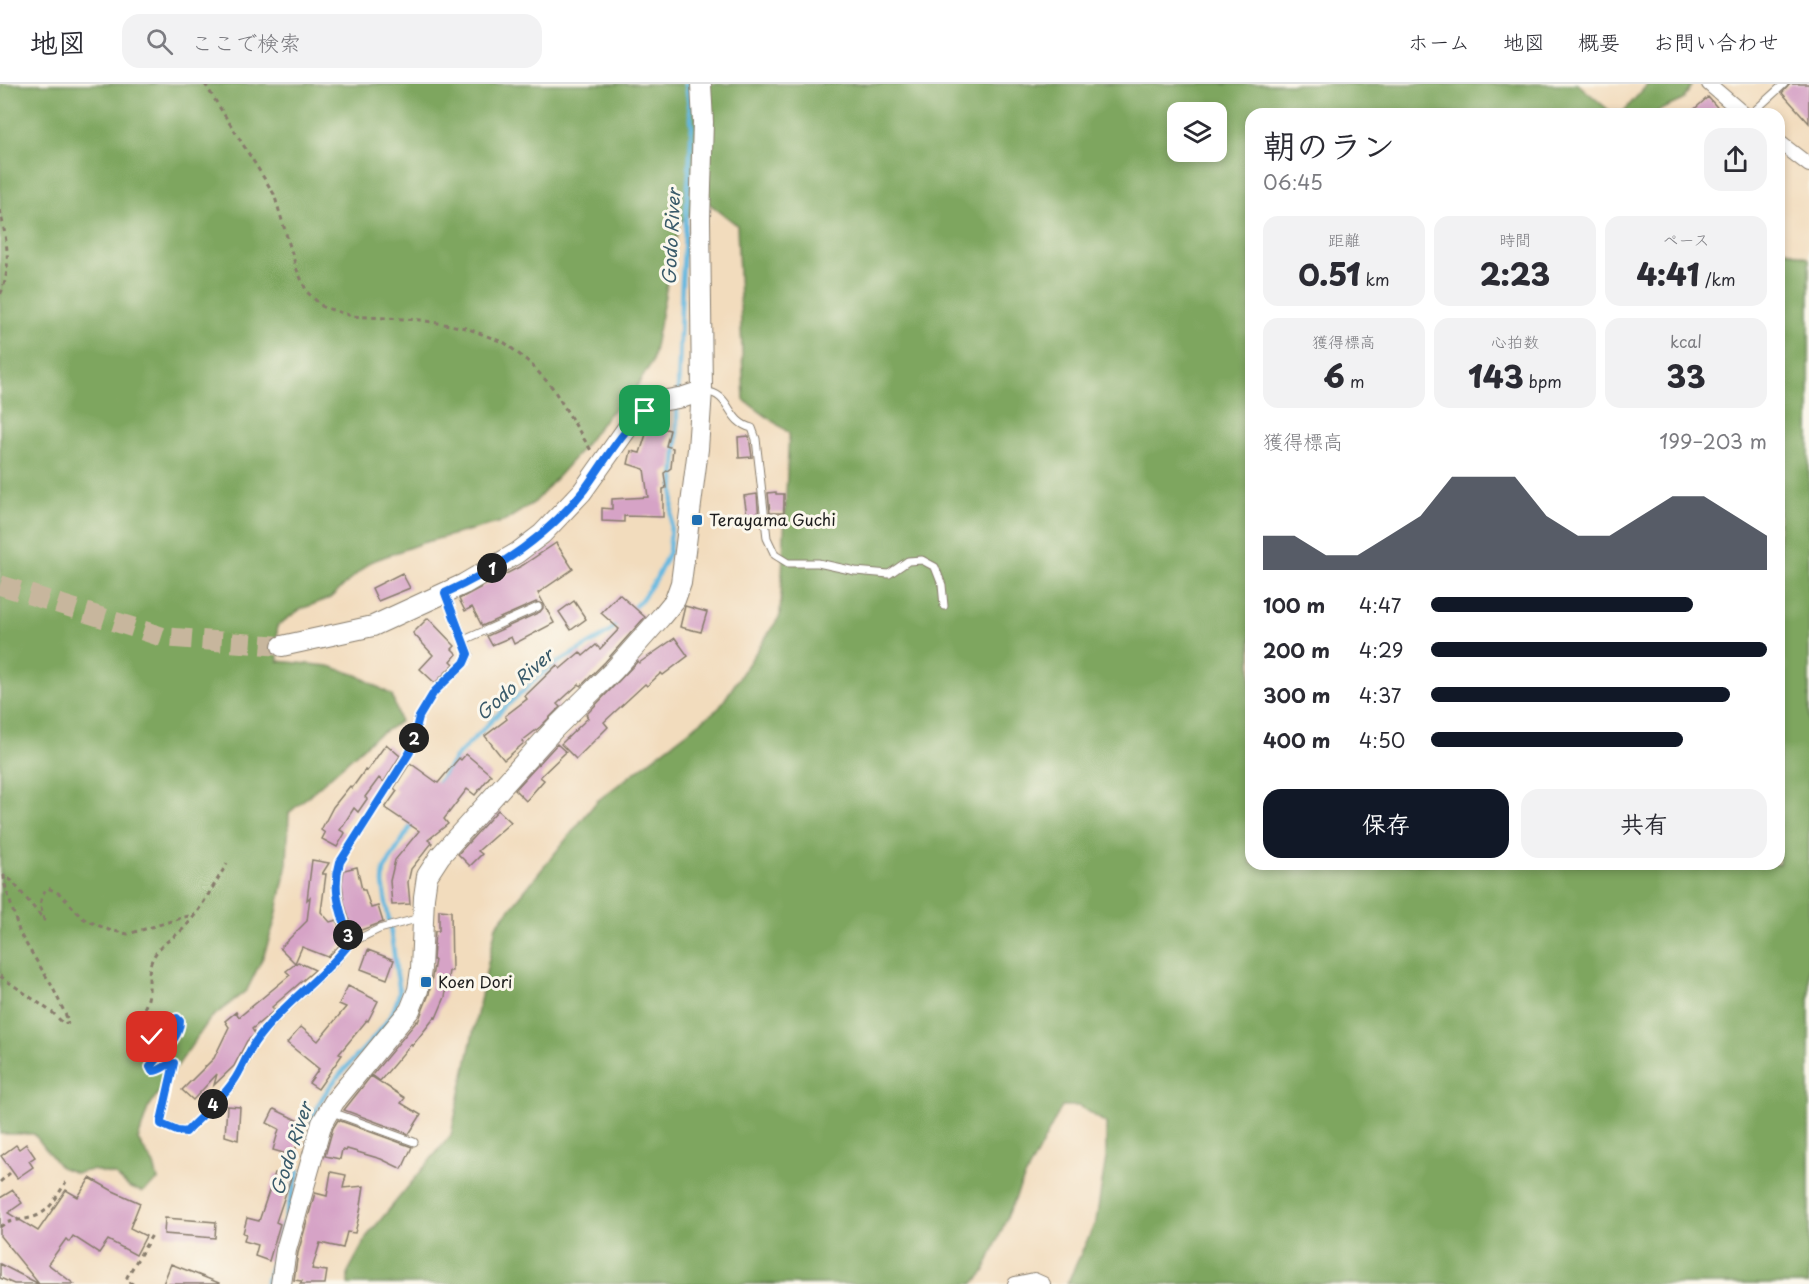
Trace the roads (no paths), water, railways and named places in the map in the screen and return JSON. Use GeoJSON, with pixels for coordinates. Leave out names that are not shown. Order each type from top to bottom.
{"type":"FeatureCollection","features":[{"type":"Feature","properties":{"kind":"street"},"geometry":{"type":"LineString","coordinates":[[281,1284],[286,1250],[322,1123],[410,1010],[418,990],[427,876],[440,856],[555,728],[630,652],[675,600],[681,583],[698,449],[702,391],[700,219],[703,122],[701,84]]}},
{"type":"Feature","properties":{"kind":"street"},"geometry":{"type":"LineString","coordinates":[[1709,84],[1737,108]]}},
{"type":"Feature","properties":{"kind":"street"},"geometry":{"type":"LineString","coordinates":[[1785,147],[1809,165]]}},
{"type":"Feature","properties":{"kind":"street"},"geometry":{"type":"LineString","coordinates":[[282,646],[373,626],[464,584],[517,553],[542,534],[582,492],[632,423],[645,411],[661,401],[702,391]]}},
{"type":"Feature","properties":{"kind":"street"},"geometry":{"type":"LineString","coordinates":[[1015,1284],[1034,1280],[1043,1284]]}},
{"type":"Feature","properties":{"kind":"lane"},"geometry":{"type":"LineString","coordinates":[[1758,108],[1784,84]]}},
{"type":"Feature","properties":{"kind":"lane"},"geometry":{"type":"LineString","coordinates":[[702,391],[715,392],[724,400],[737,421],[752,428],[756,439],[767,538],[775,555],[788,563],[818,563],[855,571],[889,574],[908,561],[922,560],[935,567],[942,585],[944,606]]}},
{"type":"Feature","properties":{"kind":"lane"},"geometry":{"type":"LineString","coordinates":[[350,943],[336,893],[335,877],[340,862],[410,752],[419,717],[434,692],[466,660],[468,654],[445,593]]}},
{"type":"Feature","properties":{"kind":"lane"},"geometry":{"type":"LineString","coordinates":[[464,640],[538,607]]}},
{"type":"Feature","properties":{"kind":"lane"},"geometry":{"type":"LineString","coordinates":[[186,1132],[232,1084],[260,1036],[350,943],[379,929],[423,917]]}},
{"type":"Feature","properties":{"kind":"lane"},"geometry":{"type":"LineString","coordinates":[[330,1111],[414,1142]]}},
{"type":"Feature","properties":{"kind":"waterway","name":"Godo River"},"geometry":{"type":"LineString","coordinates":[[678,393],[682,281],[692,125],[686,84]]}},
{"type":"Feature","properties":{"kind":"waterway","name":"Godo River"},"geometry":{"type":"LineString","coordinates":[[630,611],[656,579],[669,552],[677,441],[677,404]]}},
{"type":"Feature","properties":{"kind":"waterway","name":"Godo River"},"geometry":{"type":"LineString","coordinates":[[436,786],[455,758],[504,708],[550,667],[608,633],[618,623]]}},
{"type":"Feature","properties":{"kind":"waterway","name":"Godo River"},"geometry":{"type":"LineString","coordinates":[[312,1122],[319,1104],[330,1087],[372,1040],[394,1009],[399,987],[383,883],[384,870],[414,821]]}},
{"type":"Feature","properties":{"kind":"waterway","name":"Godo River"},"geometry":{"type":"LineString","coordinates":[[266,1284],[299,1171]]}},
{"type":"Feature","properties":{"kind":"tunnel"},"geometry":{"type":"LineString","coordinates":[[0,585],[163,637],[282,646]]}},
{"type":"Feature","properties":{"kind":"place","name":"Terayama Guchi"},"geometry":{"type":"Point","coordinates":[697,520]}},
{"type":"Feature","properties":{"kind":"place","name":"Koen Dori"},"geometry":{"type":"Point","coordinates":[426,982]}}]}
